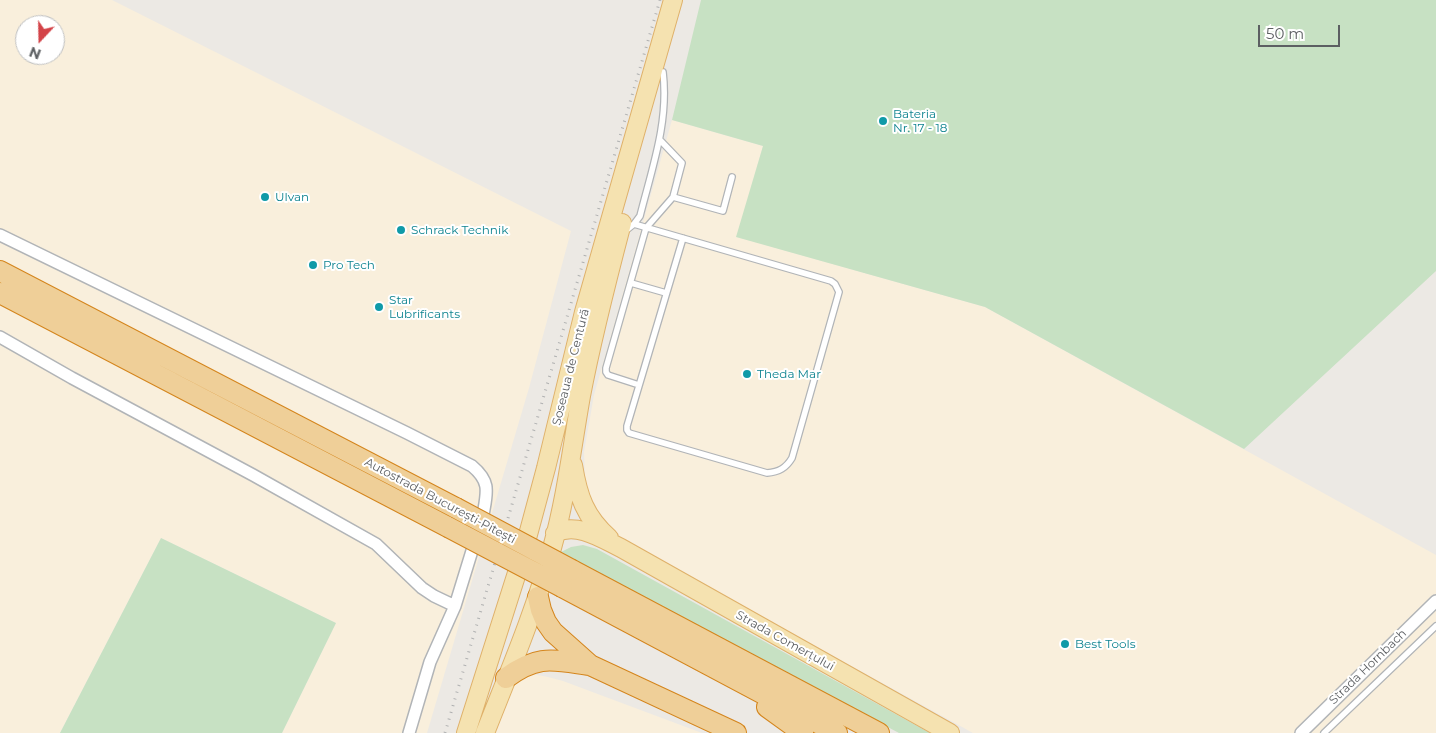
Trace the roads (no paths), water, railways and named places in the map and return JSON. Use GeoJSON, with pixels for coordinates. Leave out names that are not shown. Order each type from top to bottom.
{"type":"FeatureCollection","features":[{"type":"Feature","properties":{"kind":"highway","name":"Autostrada București-Pitești"},"geometry":{"type":"LineString","coordinates":[[0,270],[456,508],[567,579],[724,674],[837,733]]}},
{"type":"Feature","properties":{"kind":"highway","name":"Autostrada București-Pitești"},"geometry":{"type":"LineString","coordinates":[[0,293],[448,526],[567,579],[879,733]]}},
{"type":"Feature","properties":{"kind":"highway"},"geometry":{"type":"LineString","coordinates":[[538,597],[546,622],[553,632],[590,665],[736,733]]}},
{"type":"Feature","properties":{"kind":"highway"},"geometry":{"type":"LineString","coordinates":[[506,678],[519,669],[536,662],[548,660],[590,665]]}},
{"type":"Feature","properties":{"kind":"highway"},"geometry":{"type":"LineString","coordinates":[[724,674],[803,733]]}},
{"type":"Feature","properties":{"kind":"highway"},"geometry":{"type":"LineString","coordinates":[[798,712],[826,733]]}},
{"type":"Feature","properties":{"kind":"main road","name":"Șoseaua de Centură"},"geometry":{"type":"LineString","coordinates":[[466,733],[524,548],[546,468],[580,328],[673,0]]}},
{"type":"Feature","properties":{"kind":"main road","name":"Șoseaua de Centură"},"geometry":{"type":"LineString","coordinates":[[485,733],[538,597],[556,533],[603,295],[683,0]]}},
{"type":"Feature","properties":{"kind":"main road"},"geometry":{"type":"LineString","coordinates":[[572,457],[581,502],[590,519],[620,548]]}},
{"type":"Feature","properties":{"kind":"main road"},"geometry":{"type":"LineString","coordinates":[[556,533],[570,528],[579,530],[620,548]]}},
{"type":"Feature","properties":{"kind":"main road","name":"Strada Comerțului"},"geometry":{"type":"LineString","coordinates":[[620,548],[950,733]]}},
{"type":"Feature","properties":{"kind":"street"},"geometry":{"type":"LineString","coordinates":[[0,234],[472,466],[484,479],[486,484],[483,515],[456,606],[430,662],[409,733]]}},
{"type":"Feature","properties":{"kind":"street"},"geometry":{"type":"LineString","coordinates":[[0,338],[254,475],[376,544],[422,588],[456,606]]}},
{"type":"Feature","properties":{"kind":"street","name":"Strada Hornbach"},"geometry":{"type":"LineString","coordinates":[[1301,733],[1436,601]]}},
{"type":"Feature","properties":{"kind":"lane"},"geometry":{"type":"LineString","coordinates":[[620,234],[634,224],[640,216],[660,140],[665,90],[663,72]]}},
{"type":"Feature","properties":{"kind":"lane"},"geometry":{"type":"LineString","coordinates":[[639,385],[608,375],[606,368],[646,228],[672,197],[682,163],[660,140]]}},
{"type":"Feature","properties":{"kind":"lane"},"geometry":{"type":"LineString","coordinates":[[672,197],[723,211],[732,177]]}},
{"type":"Feature","properties":{"kind":"lane"},"geometry":{"type":"LineString","coordinates":[[634,224],[646,228],[683,238],[831,281],[838,288],[839,292],[792,458],[789,464],[782,469],[767,473],[629,433],[627,430],[683,238]]}},
{"type":"Feature","properties":{"kind":"lane"},"geometry":{"type":"LineString","coordinates":[[631,283],[666,293]]}},
{"type":"Feature","properties":{"kind":"lane"},"geometry":{"type":"LineString","coordinates":[[1324,733],[1436,626]]}},
{"type":"Feature","properties":{"kind":"railway"},"geometry":{"type":"LineString","coordinates":[[445,733],[660,0]]}},
{"type":"Feature","properties":{"kind":"place","name":"Bateria Nr. 17 - 18"},"geometry":{"type":"Point","coordinates":[883,121]}},
{"type":"Feature","properties":{"kind":"place","name":"Ulvan"},"geometry":{"type":"Point","coordinates":[265,197]}},
{"type":"Feature","properties":{"kind":"place","name":"Schrack Technik"},"geometry":{"type":"Point","coordinates":[401,230]}},
{"type":"Feature","properties":{"kind":"place","name":"Pro Tech"},"geometry":{"type":"Point","coordinates":[313,265]}},
{"type":"Feature","properties":{"kind":"place","name":"Star Lubrificants"},"geometry":{"type":"Point","coordinates":[379,307]}},
{"type":"Feature","properties":{"kind":"place","name":"Theda Mar"},"geometry":{"type":"Point","coordinates":[747,374]}},
{"type":"Feature","properties":{"kind":"place","name":"Best Tools"},"geometry":{"type":"Point","coordinates":[1065,644]}}]}
